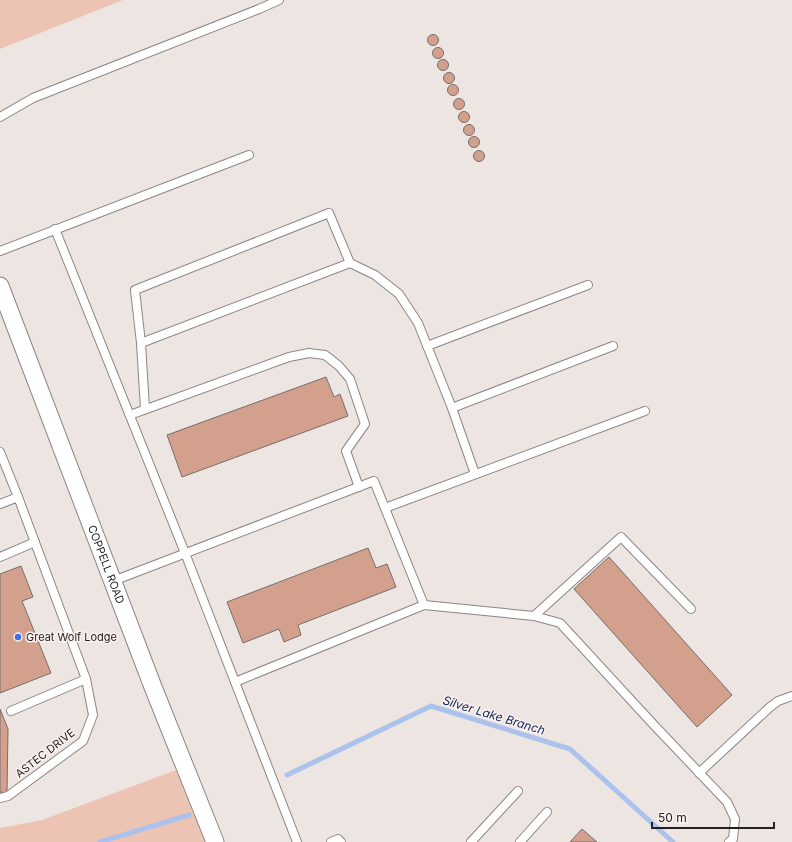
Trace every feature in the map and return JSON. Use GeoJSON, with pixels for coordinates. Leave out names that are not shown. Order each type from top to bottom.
{"type":"FeatureCollection","features":[{"type":"Feature","properties":{"kind":"street","name":"COPPELL ROAD"},"geometry":{"type":"LineString","coordinates":[[0,286],[153,687],[215,842]]}},
{"type":"Feature","properties":{"kind":"lane"},"geometry":{"type":"LineString","coordinates":[[0,117],[33,98],[279,0]]}},
{"type":"Feature","properties":{"kind":"lane"},"geometry":{"type":"LineString","coordinates":[[0,251],[249,155]]}},
{"type":"Feature","properties":{"kind":"lane"},"geometry":{"type":"LineString","coordinates":[[145,409],[141,343],[135,290],[329,213],[350,263],[375,275],[399,294],[418,322],[452,408],[475,474]]}},
{"type":"Feature","properties":{"kind":"lane"},"geometry":{"type":"LineString","coordinates":[[55,229],[186,553],[297,842]]}},
{"type":"Feature","properties":{"kind":"lane"},"geometry":{"type":"LineString","coordinates":[[141,343],[350,263]]}},
{"type":"Feature","properties":{"kind":"lane"},"geometry":{"type":"LineString","coordinates":[[427,346],[588,284]]}},
{"type":"Feature","properties":{"kind":"lane"},"geometry":{"type":"LineString","coordinates":[[452,408],[613,346]]}},
{"type":"Feature","properties":{"kind":"lane"},"geometry":{"type":"LineString","coordinates":[[130,415],[290,357],[309,353],[325,355],[339,366],[350,378],[365,424],[346,451],[359,487]]}},
{"type":"Feature","properties":{"kind":"lane"},"geometry":{"type":"LineString","coordinates":[[385,508],[645,411]]}},
{"type":"Feature","properties":{"kind":"lane"},"geometry":{"type":"LineString","coordinates":[[0,452],[86,679],[10,711]]}},
{"type":"Feature","properties":{"kind":"lane"},"geometry":{"type":"LineString","coordinates":[[113,581],[374,481],[424,605]]}},
{"type":"Feature","properties":{"kind":"lane"},"geometry":{"type":"LineString","coordinates":[[0,504],[18,497]]}},
{"type":"Feature","properties":{"kind":"lane"},"geometry":{"type":"LineString","coordinates":[[534,616],[621,537],[691,609]]}},
{"type":"Feature","properties":{"kind":"lane"},"geometry":{"type":"LineString","coordinates":[[0,557],[35,542]]}},
{"type":"Feature","properties":{"kind":"lane"},"geometry":{"type":"LineString","coordinates":[[235,682],[424,605],[534,616],[560,623],[727,802],[735,819],[732,839],[729,842]]}},
{"type":"Feature","properties":{"kind":"lane","name":"ASTEC DRIVE"},"geometry":{"type":"LineString","coordinates":[[0,798],[8,796],[83,741],[92,715],[86,679]]}},
{"type":"Feature","properties":{"kind":"lane"},"geometry":{"type":"LineString","coordinates":[[699,773],[770,707],[778,701],[792,696]]}},
{"type":"Feature","properties":{"kind":"lane"},"geometry":{"type":"LineString","coordinates":[[471,842],[518,792]]}},
{"type":"Feature","properties":{"kind":"lane"},"geometry":{"type":"LineString","coordinates":[[520,842],[547,812]]}},
{"type":"Feature","properties":{"kind":"lane"},"geometry":{"type":"LineString","coordinates":[[331,842],[338,839],[341,842]]}},
{"type":"Feature","properties":{"kind":"shaded area"},"geometry":{"type":"Polygon","coordinates":[[[0,0],[123,0],[0,49],[0,0]]]}},
{"type":"Feature","properties":{"kind":"shaded area"},"geometry":{"type":"Polygon","coordinates":[[[176,770],[205,842],[0,842],[0,828],[42,820],[176,770]]]}},
{"type":"Feature","properties":{"kind":"building"},"geometry":{"type":"Polygon","coordinates":[[[433,34],[437,36],[439,40],[437,44],[433,46],[429,44],[427,40],[429,36],[433,34]]]}},
{"type":"Feature","properties":{"kind":"building"},"geometry":{"type":"Polygon","coordinates":[[[436,48],[440,48],[442,49],[442,57],[436,58],[433,55],[433,51],[436,48]]]}},
{"type":"Feature","properties":{"kind":"building"},"geometry":{"type":"Polygon","coordinates":[[[443,59],[447,61],[449,65],[447,69],[443,71],[439,69],[437,65],[439,61],[443,59]]]}},
{"type":"Feature","properties":{"kind":"building"},"geometry":{"type":"Polygon","coordinates":[[[449,72],[453,74],[455,78],[453,82],[449,84],[445,82],[443,78],[445,74],[449,72]]]}},
{"type":"Feature","properties":{"kind":"building"},"geometry":{"type":"Polygon","coordinates":[[[453,84],[457,86],[459,90],[457,94],[453,96],[449,94],[447,90],[449,86],[453,84]]]}},
{"type":"Feature","properties":{"kind":"building"},"geometry":{"type":"Polygon","coordinates":[[[459,98],[463,100],[465,104],[463,108],[459,110],[455,108],[453,104],[455,100],[459,98]]]}},
{"type":"Feature","properties":{"kind":"building"},"geometry":{"type":"Polygon","coordinates":[[[464,111],[468,113],[470,117],[468,121],[464,123],[460,121],[458,117],[460,113],[464,111]]]}},
{"type":"Feature","properties":{"kind":"building"},"geometry":{"type":"Polygon","coordinates":[[[469,124],[473,126],[475,130],[473,134],[469,136],[465,134],[463,130],[465,126],[469,124]]]}},
{"type":"Feature","properties":{"kind":"building"},"geometry":{"type":"Polygon","coordinates":[[[474,136],[478,138],[480,142],[478,146],[474,148],[470,146],[468,142],[470,138],[474,136]]]}},
{"type":"Feature","properties":{"kind":"building"},"geometry":{"type":"Polygon","coordinates":[[[479,150],[483,152],[485,156],[483,160],[479,162],[475,160],[473,156],[475,152],[479,150]]]}},
{"type":"Feature","properties":{"kind":"building"},"geometry":{"type":"Polygon","coordinates":[[[326,377],[334,397],[340,394],[348,416],[182,477],[167,435],[326,377]]]}},
{"type":"Feature","properties":{"kind":"building"},"geometry":{"type":"Polygon","coordinates":[[[368,548],[376,568],[387,564],[396,587],[298,625],[301,635],[284,642],[279,629],[243,643],[227,602],[368,548]]]}},
{"type":"Feature","properties":{"kind":"building"},"geometry":{"type":"Polygon","coordinates":[[[609,557],[732,695],[697,727],[574,589],[609,557]]]}},
{"type":"Feature","properties":{"kind":"building","name":"Great Wolf Lodge"},"geometry":{"type":"Polygon","coordinates":[[[21,566],[33,597],[22,601],[51,673],[0,693],[0,574],[21,566]]]}},
{"type":"Feature","properties":{"kind":"building"},"geometry":{"type":"Polygon","coordinates":[[[0,709],[8,729],[7,793],[0,792],[0,709]]]}},
{"type":"Feature","properties":{"kind":"building"},"geometry":{"type":"Polygon","coordinates":[[[582,829],[597,842],[570,842],[582,829]]]}},
{"type":"Feature","properties":{"kind":"waterway","name":"Silver Lake Branch"},"geometry":{"type":"LineString","coordinates":[[287,775],[431,706],[570,749],[673,842]]}},
{"type":"Feature","properties":{"kind":"waterway","name":"Silver Lake Branch"},"geometry":{"type":"LineString","coordinates":[[100,842],[189,815]]}},
{"type":"Feature","properties":{"kind":"place","name":"Great Wolf Lodge"},"geometry":{"type":"Point","coordinates":[18,637]}}]}
